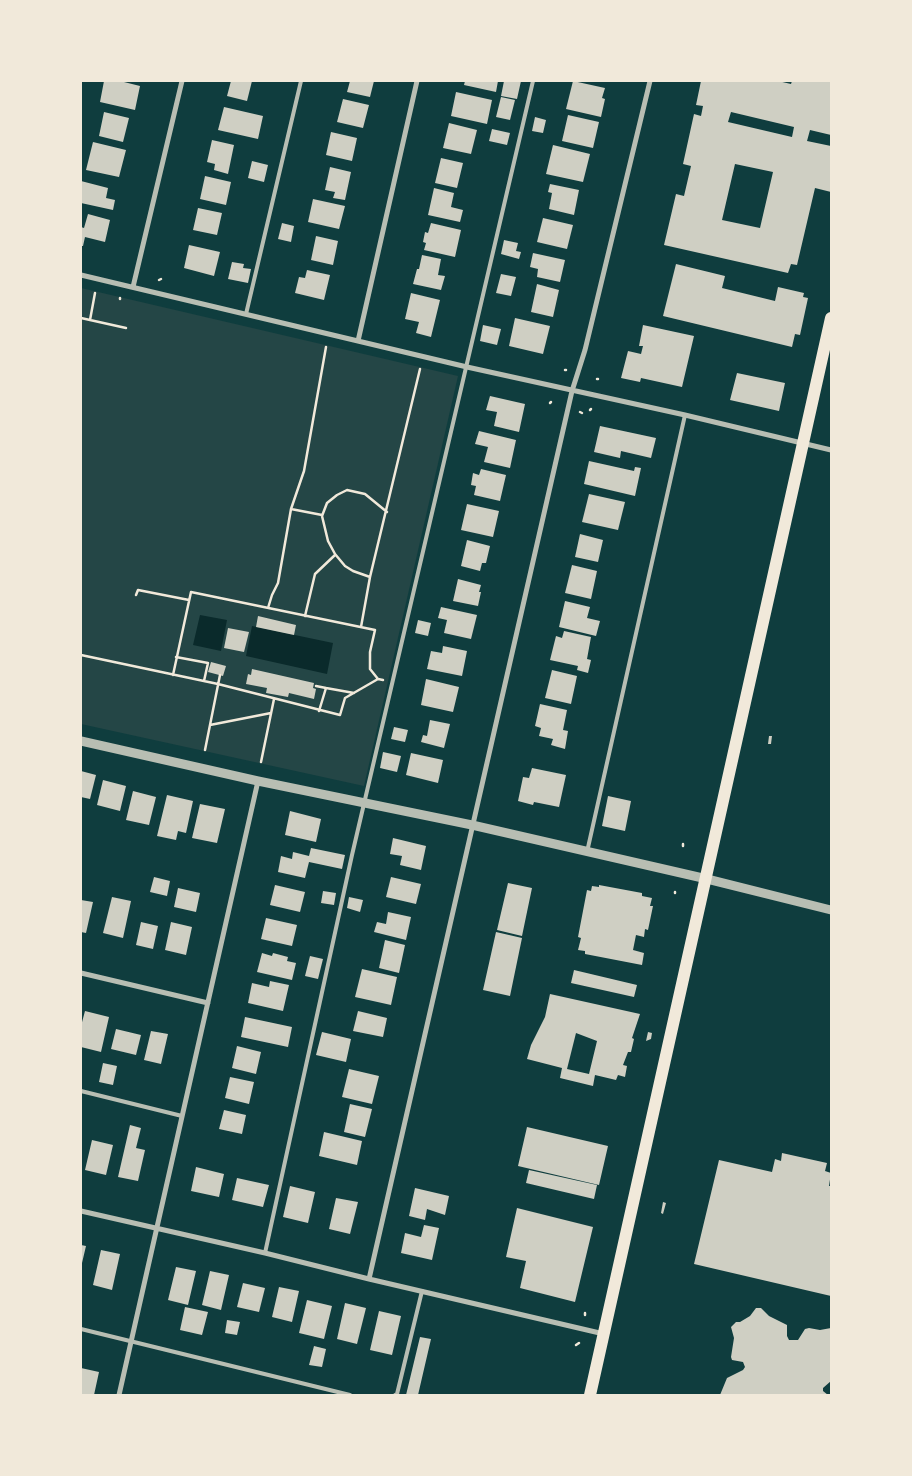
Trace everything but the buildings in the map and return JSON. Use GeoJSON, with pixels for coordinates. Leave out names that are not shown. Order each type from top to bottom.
{"type":"FeatureCollection","features":[{"type":"Feature","properties":{"kind":"main road"},"geometry":{"type":"LineString","coordinates":[[590,1395],[831,318]]}},
{"type":"Feature","properties":{"kind":"street"},"geometry":{"type":"LineString","coordinates":[[132,287],[182,81]]}},
{"type":"Feature","properties":{"kind":"street"},"geometry":{"type":"LineString","coordinates":[[358,341],[417,81]]}},
{"type":"Feature","properties":{"kind":"street"},"geometry":{"type":"LineString","coordinates":[[369,1279],[572,391],[588,340],[650,81]]}},
{"type":"Feature","properties":{"kind":"street"},"geometry":{"type":"LineString","coordinates":[[81,275],[467,367],[685,415],[831,450]]}},
{"type":"Feature","properties":{"kind":"street"},"geometry":{"type":"LineString","coordinates":[[81,741],[365,804],[472,825],[707,879],[831,910]]}},
{"type":"Feature","properties":{"kind":"street"},"geometry":{"type":"LineString","coordinates":[[119,1395],[258,781]]}},
{"type":"Feature","properties":{"kind":"street"},"geometry":{"type":"LineString","coordinates":[[81,972],[208,1003]]}},
{"type":"Feature","properties":{"kind":"street"},"geometry":{"type":"LineString","coordinates":[[81,1211],[604,1334]]}},
{"type":"Feature","properties":{"kind":"lane"},"geometry":{"type":"LineString","coordinates":[[246,314],[301,81]]}},
{"type":"Feature","properties":{"kind":"lane"},"geometry":{"type":"LineString","coordinates":[[265,1253],[352,856],[533,81]]}},
{"type":"Feature","properties":{"kind":"lane"},"geometry":{"type":"LineString","coordinates":[[586,852],[685,415]]}},
{"type":"Feature","properties":{"kind":"lane"},"geometry":{"type":"LineString","coordinates":[[81,1091],[182,1116]]}},
{"type":"Feature","properties":{"kind":"lane"},"geometry":{"type":"LineString","coordinates":[[395,1395],[397,1394],[422,1291]]}},
{"type":"Feature","properties":{"kind":"lane"},"geometry":{"type":"LineString","coordinates":[[81,1329],[350,1395]]}},
{"type":"Feature","properties":{"kind":"path"},"geometry":{"type":"LineString","coordinates":[[90,320],[96,293]]}},
{"type":"Feature","properties":{"kind":"path"},"geometry":{"type":"LineString","coordinates":[[81,318],[126,328]]}},
{"type":"Feature","properties":{"kind":"path"},"geometry":{"type":"LineString","coordinates":[[268,608],[278,583],[291,509],[304,470],[326,347]]}},
{"type":"Feature","properties":{"kind":"path"},"geometry":{"type":"LineString","coordinates":[[361,627],[370,577],[420,369]]}},
{"type":"Feature","properties":{"kind":"path"},"geometry":{"type":"LineString","coordinates":[[370,577],[353,571],[335,554],[328,541],[322,516],[325,507],[331,499],[342,492],[352,490],[365,494],[387,512]]}},
{"type":"Feature","properties":{"kind":"path"},"geometry":{"type":"LineString","coordinates":[[291,509],[322,516]]}},
{"type":"Feature","properties":{"kind":"path"},"geometry":{"type":"LineString","coordinates":[[305,616],[313,580],[320,568],[335,554]]}},
{"type":"Feature","properties":{"kind":"path"},"geometry":{"type":"LineString","coordinates":[[136,595],[138,590],[189,600]]}},
{"type":"Feature","properties":{"kind":"path"},"geometry":{"type":"LineString","coordinates":[[173,675],[191,592],[375,630],[370,652],[370,669],[378,679]]}},
{"type":"Feature","properties":{"kind":"path"},"geometry":{"type":"LineString","coordinates":[[81,655],[218,684],[340,715],[345,698],[378,679],[385,680]]}},
{"type":"Feature","properties":{"kind":"path"},"geometry":{"type":"LineString","coordinates":[[176,657],[208,663],[204,681]]}},
{"type":"Feature","properties":{"kind":"path"},"geometry":{"type":"LineString","coordinates":[[205,750],[220,675]]}},
{"type":"Feature","properties":{"kind":"path"},"geometry":{"type":"LineString","coordinates":[[316,686],[354,693]]}},
{"type":"Feature","properties":{"kind":"path"},"geometry":{"type":"LineString","coordinates":[[319,711],[326,688]]}},
{"type":"Feature","properties":{"kind":"path"},"geometry":{"type":"LineString","coordinates":[[261,762],[274,699]]}},
{"type":"Feature","properties":{"kind":"path"},"geometry":{"type":"LineString","coordinates":[[210,725],[271,713]]}},
{"type":"Feature","properties":{"kind":"shaded area"},"geometry":{"type":"Polygon","coordinates":[[[81,288],[458,376],[364,786],[81,724],[81,288]]]}},
{"type":"Feature","properties":{"kind":"shaded area"},"geometry":{"type":"Polygon","coordinates":[[[200,615],[227,620],[221,651],[193,645],[200,615]]]}},
{"type":"Feature","properties":{"kind":"shaded area"},"geometry":{"type":"Polygon","coordinates":[[[252,626],[333,643],[327,674],[246,656],[252,626]]]}}]}
